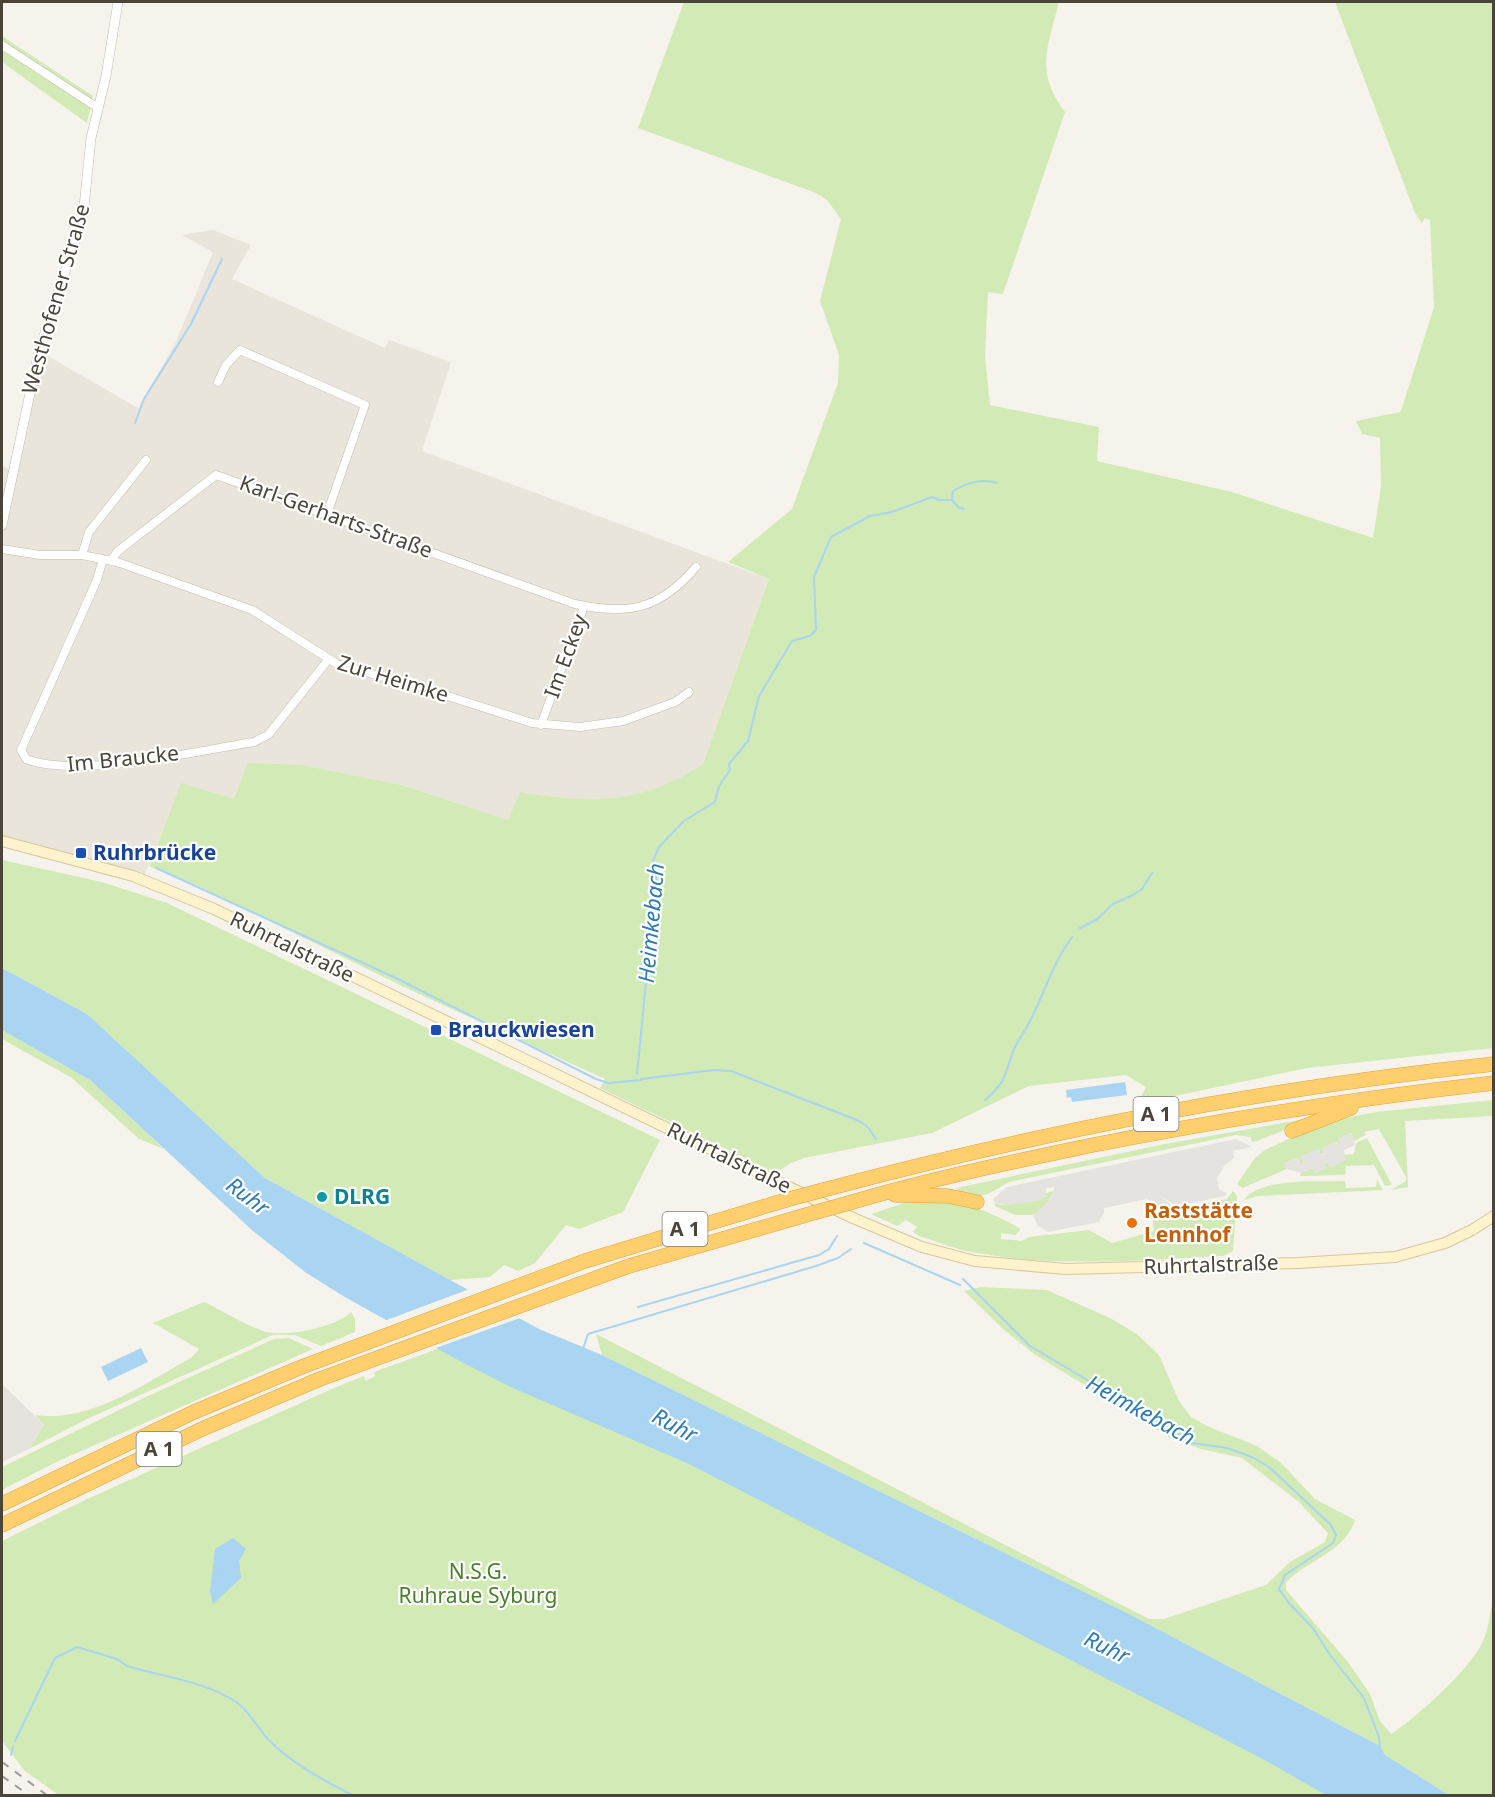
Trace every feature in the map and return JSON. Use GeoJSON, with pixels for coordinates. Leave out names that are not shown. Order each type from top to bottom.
{"type":"FeatureCollection","features":[{"type":"Feature","properties":{"kind":"highway","name":"A 1"},"geometry":{"type":"LineString","coordinates":[[2,1504],[194,1412],[299,1368],[585,1261],[786,1200],[1019,1140],[1215,1102],[1344,1081],[1494,1064]]}},
{"type":"Feature","properties":{"kind":"highway","name":"A 1"},"geometry":{"type":"LineString","coordinates":[[2,1525],[202,1429],[320,1380],[609,1274],[813,1213],[875,1195],[1036,1157],[1226,1119],[1417,1091],[1494,1083]]}},
{"type":"Feature","properties":{"kind":"highway"},"geometry":{"type":"LineString","coordinates":[[1292,1131],[1342,1110],[1417,1091]]}},
{"type":"Feature","properties":{"kind":"highway"},"geometry":{"type":"LineString","coordinates":[[875,1195],[948,1196],[978,1202]]}},
{"type":"Feature","properties":{"kind":"main road","name":"Ruhrtalstraße"},"geometry":{"type":"LineString","coordinates":[[2,841],[125,873],[214,909],[853,1218],[943,1253],[998,1265],[1066,1269],[1361,1260],[1422,1251],[1459,1237],[1494,1216]]}},
{"type":"Feature","properties":{"kind":"street","name":"Westhofener Straße"},"geometry":{"type":"LineString","coordinates":[[2,525],[39,351],[82,217],[91,138],[118,2]]}},
{"type":"Feature","properties":{"kind":"street"},"geometry":{"type":"LineString","coordinates":[[2,45],[91,106],[98,108]]}},
{"type":"Feature","properties":{"kind":"street"},"geometry":{"type":"LineString","coordinates":[[218,382],[226,365],[240,350],[365,405],[327,514]]}},
{"type":"Feature","properties":{"kind":"street"},"geometry":{"type":"LineString","coordinates":[[82,555],[89,532],[146,460]]}},
{"type":"Feature","properties":{"kind":"street","name":"Karl-Gerharts-Straße"},"geometry":{"type":"LineString","coordinates":[[107,560],[216,475],[584,606]]}},
{"type":"Feature","properties":{"kind":"street","name":"Zur Heimke"},"geometry":{"type":"LineString","coordinates":[[2,549],[40,555],[82,555],[107,560],[252,610],[328,660],[348,668],[541,724],[580,727],[623,722],[675,702],[689,692]]}},
{"type":"Feature","properties":{"kind":"street","name":"Im Braucke"},"geometry":{"type":"LineString","coordinates":[[107,560],[21,750],[26,759],[62,766],[99,765],[254,742],[268,735],[328,660]]}},
{"type":"Feature","properties":{"kind":"street","name":"Im Eckey"},"geometry":{"type":"LineString","coordinates":[[541,724],[584,606],[626,610],[654,602],[669,594],[696,567]]}},
{"type":"Feature","properties":{"kind":"shaded area"},"geometry":{"type":"Polygon","coordinates":[[[213,230],[251,245],[232,279],[385,348],[389,340],[451,362],[422,451],[769,579],[703,764],[678,781],[648,794],[607,799],[567,800],[521,792],[508,820],[402,785],[302,765],[234,799],[181,784],[143,879],[2,841],[2,466],[12,470],[39,351],[138,408],[176,342],[213,252],[182,235],[213,230]]]}},
{"type":"Feature","properties":{"kind":"shaded area"},"geometry":{"type":"Polygon","coordinates":[[[1351,1133],[1356,1145],[1344,1150],[1345,1161],[1330,1168],[1327,1162],[1324,1163],[1326,1169],[1315,1173],[1312,1168],[1301,1173],[1287,1169],[1284,1164],[1298,1158],[1301,1163],[1303,1162],[1301,1156],[1319,1149],[1321,1155],[1324,1154],[1321,1148],[1337,1141],[1341,1146],[1338,1138],[1351,1133]]]}},
{"type":"Feature","properties":{"kind":"shaded area"},"geometry":{"type":"Polygon","coordinates":[[[1236,1139],[1252,1147],[1233,1151],[1234,1158],[1224,1166],[1217,1178],[1219,1189],[1227,1194],[1177,1206],[1160,1196],[1174,1207],[1172,1210],[1165,1211],[1147,1199],[1104,1208],[1099,1222],[1048,1232],[1038,1226],[1033,1215],[1046,1204],[1054,1187],[1046,1188],[1046,1196],[1041,1200],[1009,1205],[995,1203],[993,1199],[1007,1187],[1236,1139]]]}},
{"type":"Feature","properties":{"kind":"shaded area"},"geometry":{"type":"Polygon","coordinates":[[[2,1384],[44,1425],[29,1449],[2,1462],[2,1384]]]}},
{"type":"Feature","properties":{"kind":"green space"},"geometry":{"type":"Polygon","coordinates":[[[684,2],[1059,2],[1046,58],[1049,84],[1065,112],[1003,294],[988,292],[985,356],[990,405],[1099,427],[1097,461],[1232,492],[1373,538],[1381,487],[1380,438],[1362,434],[1356,421],[1400,412],[1402,408],[1434,307],[1430,220],[1425,218],[1422,223],[1415,213],[1335,2],[1493,2],[1493,1048],[1307,1068],[1137,1104],[1146,1087],[1126,1075],[1029,1086],[932,1133],[804,1158],[776,1173],[600,1088],[605,1079],[406,988],[196,885],[149,866],[181,783],[234,799],[248,763],[302,765],[402,785],[508,820],[520,792],[570,798],[615,798],[658,787],[703,764],[769,579],[728,562],[792,509],[838,383],[839,355],[820,301],[841,219],[827,200],[816,193],[638,128],[684,2]]]}},
{"type":"Feature","properties":{"kind":"green space"},"geometry":{"type":"Polygon","coordinates":[[[2,36],[93,96],[87,123],[2,62],[2,36]]]}},
{"type":"Feature","properties":{"kind":"green space"},"geometry":{"type":"Polygon","coordinates":[[[2,860],[102,882],[167,903],[660,1140],[623,1212],[579,1229],[566,1225],[535,1263],[518,1271],[504,1265],[490,1277],[450,1280],[265,1178],[87,1014],[2,968],[2,860]]]}},
{"type":"Feature","properties":{"kind":"green space"},"geometry":{"type":"Polygon","coordinates":[[[2,1030],[90,1080],[164,1149],[139,1139],[72,1078],[2,1039],[2,1030]]]}},
{"type":"Feature","properties":{"kind":"green space"},"geometry":{"type":"Polygon","coordinates":[[[1493,1100],[1493,1116],[1405,1121],[1408,1187],[1391,1190],[1406,1181],[1406,1177],[1379,1129],[1364,1132],[1366,1135],[1354,1141],[1351,1133],[1339,1138],[1342,1146],[1339,1147],[1337,1142],[1321,1155],[1318,1150],[1302,1156],[1301,1164],[1298,1158],[1285,1163],[1287,1169],[1242,1188],[1237,1184],[1255,1158],[1265,1150],[1325,1122],[1376,1112],[1493,1100]]]}},
{"type":"Feature","properties":{"kind":"green space"},"geometry":{"type":"Polygon","coordinates":[[[1305,1119],[1254,1142],[1251,1141],[1251,1137],[1236,1135],[1009,1182],[983,1195],[970,1196],[956,1188],[1165,1144],[1305,1119]]]}},
{"type":"Feature","properties":{"kind":"green space"},"geometry":{"type":"Polygon","coordinates":[[[1367,1138],[1392,1185],[1385,1186],[1374,1165],[1346,1166],[1345,1175],[1300,1176],[1301,1173],[1313,1168],[1326,1169],[1324,1163],[1345,1160],[1343,1155],[1354,1154],[1356,1143],[1367,1138]]]}},
{"type":"Feature","properties":{"kind":"green space"},"geometry":{"type":"Polygon","coordinates":[[[1377,1180],[1383,1190],[1258,1196],[1244,1200],[1263,1187],[1276,1184],[1345,1181],[1346,1188],[1376,1187],[1377,1180]]]}},
{"type":"Feature","properties":{"kind":"green space"},"geometry":{"type":"Polygon","coordinates":[[[1054,1191],[1046,1204],[1034,1215],[1015,1215],[995,1206],[995,1203],[1002,1205],[1046,1196],[1046,1193],[1054,1191]]]}},
{"type":"Feature","properties":{"kind":"green space"},"geometry":{"type":"Polygon","coordinates":[[[1233,1191],[1237,1196],[1233,1251],[1223,1256],[1097,1262],[1003,1257],[952,1247],[919,1236],[913,1232],[917,1227],[906,1220],[897,1226],[871,1214],[909,1202],[943,1201],[984,1211],[1021,1229],[1015,1235],[1001,1233],[1001,1239],[1022,1241],[1029,1237],[1089,1230],[1112,1243],[1154,1231],[1152,1212],[1162,1217],[1174,1213],[1177,1209],[1227,1199],[1233,1191]]]}},
{"type":"Feature","properties":{"kind":"green space"},"geometry":{"type":"Polygon","coordinates":[[[980,1287],[1047,1290],[1110,1318],[1137,1334],[1159,1355],[1179,1401],[1191,1417],[1207,1426],[1257,1446],[1281,1463],[1315,1499],[1355,1520],[1343,1540],[1286,1582],[1286,1590],[1348,1662],[1370,1694],[1380,1721],[1391,1734],[1414,1717],[1455,1679],[1476,1654],[1486,1632],[1493,1597],[1493,1795],[1449,1795],[1385,1755],[1380,1746],[1127,1613],[602,1355],[596,1334],[1149,1619],[1164,1619],[1266,1585],[1290,1562],[1325,1542],[1328,1533],[1299,1502],[1242,1458],[1201,1449],[1172,1439],[1034,1354],[1003,1329],[964,1291],[980,1287]]]}},
{"type":"Feature","properties":{"kind":"green space"},"geometry":{"type":"Polygon","coordinates":[[[204,1302],[248,1325],[272,1333],[322,1327],[344,1318],[351,1312],[355,1319],[355,1332],[321,1346],[295,1335],[273,1335],[87,1419],[29,1449],[44,1425],[35,1415],[56,1416],[96,1407],[135,1390],[191,1358],[199,1349],[153,1323],[204,1302]]]}},
{"type":"Feature","properties":{"kind":"green space"},"geometry":{"type":"Polygon","coordinates":[[[289,1338],[313,1349],[54,1463],[2,1490],[2,1467],[148,1396],[274,1339],[289,1338]]]}},
{"type":"Feature","properties":{"kind":"green space","name":"N.S.G. Ruhraue Syburg"},"geometry":{"type":"Polygon","coordinates":[[[465,1339],[1360,1795],[60,1796],[25,1771],[2,1741],[2,1541],[85,1500],[334,1388],[364,1376],[366,1381],[375,1376],[374,1372],[465,1339]]]}},
{"type":"Feature","properties":{"kind":"water","name":"Ruhr"},"geometry":{"type":"Polygon","coordinates":[[[2,968],[87,1014],[265,1178],[539,1329],[602,1355],[1127,1613],[1380,1746],[1385,1755],[1449,1795],[1326,1795],[1261,1758],[689,1464],[513,1388],[343,1296],[305,1272],[253,1231],[90,1080],[2,1030],[2,968]]]}},
{"type":"Feature","properties":{"kind":"water"},"geometry":{"type":"Polygon","coordinates":[[[1125,1082],[1127,1095],[1072,1102],[1071,1097],[1067,1098],[1066,1090],[1125,1082]]]}},
{"type":"Feature","properties":{"kind":"water"},"geometry":{"type":"Polygon","coordinates":[[[141,1348],[148,1362],[108,1381],[101,1367],[141,1348]]]}},
{"type":"Feature","properties":{"kind":"water"},"geometry":{"type":"Polygon","coordinates":[[[233,1538],[246,1549],[239,1561],[241,1578],[213,1604],[210,1592],[215,1549],[233,1538]]]}},
{"type":"Feature","properties":{"kind":"pier"},"geometry":{"type":"Polygon","coordinates":[[[472,1288],[523,1317],[433,1349],[384,1321],[472,1288]]]}},
{"type":"Feature","properties":{"kind":"waterway"},"geometry":{"type":"LineString","coordinates":[[135,423],[144,399],[191,324],[222,259]]}},
{"type":"Feature","properties":{"kind":"waterway"},"geometry":{"type":"LineString","coordinates":[[964,509],[958,507],[952,500],[953,491],[974,482],[997,483]]}},
{"type":"Feature","properties":{"kind":"waterway","name":"Heimkebach"},"geometry":{"type":"LineString","coordinates":[[637,1074],[657,869],[653,861],[659,847],[684,821],[715,802],[719,786],[730,770],[729,764],[748,741],[759,696],[792,641],[810,636],[816,630],[814,577],[831,537],[870,516],[892,512],[932,497],[939,500],[952,500]]}},
{"type":"Feature","properties":{"kind":"waterway"},"geometry":{"type":"LineString","coordinates":[[156,868],[398,979],[596,1079],[608,1083],[641,1080]]}},
{"type":"Feature","properties":{"kind":"waterway"},"geometry":{"type":"LineString","coordinates":[[1080,928],[1096,920],[1113,904],[1142,889],[1152,873]]}},
{"type":"Feature","properties":{"kind":"waterway"},"geometry":{"type":"LineString","coordinates":[[985,1100],[1002,1082],[1016,1046],[1034,1014],[1059,958],[1072,937]]}},
{"type":"Feature","properties":{"kind":"waterway","name":"Heimkebach"},"geometry":{"type":"LineString","coordinates":[[641,1079],[714,1070],[731,1071],[857,1120],[867,1126],[876,1139]]}},
{"type":"Feature","properties":{"kind":"waterway"},"geometry":{"type":"LineString","coordinates":[[638,1307],[819,1255],[829,1249],[837,1236]]}},
{"type":"Feature","properties":{"kind":"waterway"},"geometry":{"type":"LineString","coordinates":[[864,1243],[960,1285]]}},
{"type":"Feature","properties":{"kind":"waterway"},"geometry":{"type":"LineString","coordinates":[[583,1349],[588,1334],[816,1266],[838,1258],[851,1249]]}},
{"type":"Feature","properties":{"kind":"waterway","name":"Heimkebach"},"geometry":{"type":"LineString","coordinates":[[963,1279],[1030,1346],[1193,1443],[1227,1448],[1252,1457],[1269,1467],[1331,1525],[1336,1535],[1333,1543],[1285,1575],[1279,1589],[1312,1627],[1330,1655],[1364,1698],[1379,1737],[1380,1748]]}},
{"type":"Feature","properties":{"kind":"waterway"},"geometry":{"type":"LineString","coordinates":[[15,1741],[55,1658],[77,1647],[117,1659],[127,1666],[197,1684],[224,1695],[245,1710],[266,1737],[296,1763],[354,1796]]}},
{"type":"Feature","properties":{"kind":"waterway"},"geometry":{"type":"LineString","coordinates":[[11,1755],[13,1747]]}},
{"type":"Feature","properties":{"kind":"railway"},"geometry":{"type":"LineString","coordinates":[[2,1762],[48,1796]]}},
{"type":"Feature","properties":{"kind":"railway"},"geometry":{"type":"LineString","coordinates":[[2,1776],[30,1796]]}},
{"type":"Feature","properties":{"kind":"place","name":"Ruhrbrücke"},"geometry":{"type":"Point","coordinates":[81,853]}},
{"type":"Feature","properties":{"kind":"place","name":"Brauckwiesen"},"geometry":{"type":"Point","coordinates":[436,1030]}},
{"type":"Feature","properties":{"kind":"place","name":"DLRG"},"geometry":{"type":"Point","coordinates":[322,1197]}},
{"type":"Feature","properties":{"kind":"place","name":"Raststätte Lennhof"},"geometry":{"type":"Point","coordinates":[1132,1223]}}]}
